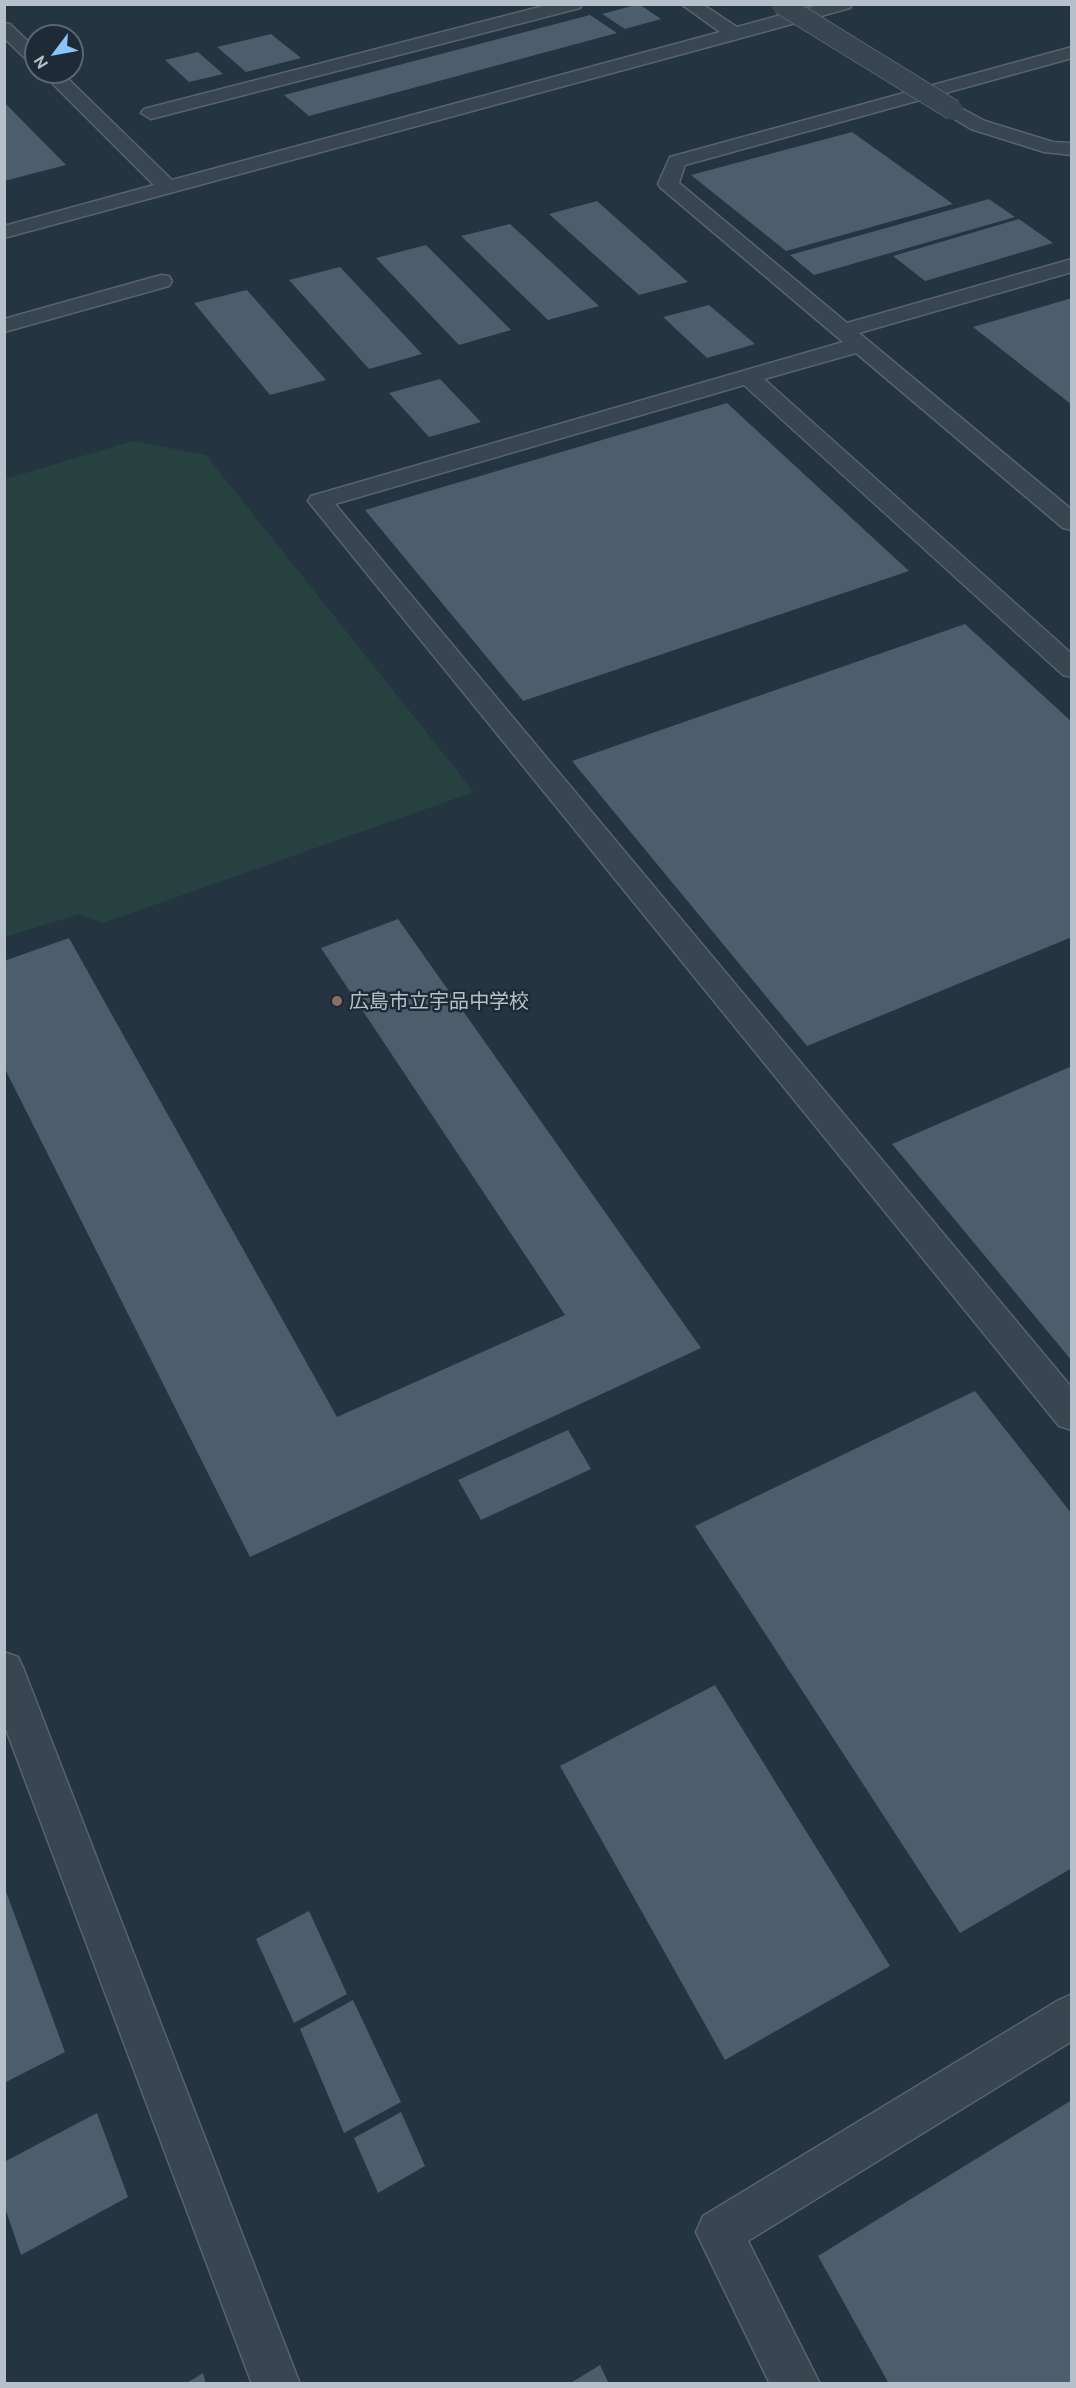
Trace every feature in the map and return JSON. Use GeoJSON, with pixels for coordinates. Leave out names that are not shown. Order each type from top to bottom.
{"type":"FeatureCollection","features":[{"type":"Feature","properties":{"kind":"street"},"geometry":{"type":"LineString","coordinates":[[151,113],[574,4]]}},
{"type":"Feature","properties":{"kind":"street"},"geometry":{"type":"LineString","coordinates":[[689,4],[735,34]]}},
{"type":"Feature","properties":{"kind":"street"},"geometry":{"type":"LineString","coordinates":[[781,4],[978,125],[1051,148],[1071,149]]}},
{"type":"Feature","properties":{"kind":"street"},"geometry":{"type":"LineString","coordinates":[[4,232],[844,4]]}},
{"type":"Feature","properties":{"kind":"street"},"geometry":{"type":"LineString","coordinates":[[4,28],[24,47]]}},
{"type":"Feature","properties":{"kind":"street"},"geometry":{"type":"LineString","coordinates":[[1071,52],[677,161],[668,184],[1071,523]]}},
{"type":"Feature","properties":{"kind":"street"},"geometry":{"type":"LineString","coordinates":[[62,84],[168,188]]}},
{"type":"Feature","properties":{"kind":"street"},"geometry":{"type":"LineString","coordinates":[[1071,265],[851,338],[748,377],[320,501],[1071,1415]]}},
{"type":"Feature","properties":{"kind":"street"},"geometry":{"type":"LineString","coordinates":[[4,326],[161,281]]}},
{"type":"Feature","properties":{"kind":"street"},"geometry":{"type":"LineString","coordinates":[[748,377],[1071,669]]}},
{"type":"Feature","properties":{"kind":"street"},"geometry":{"type":"LineString","coordinates":[[4,1670],[276,2384]]}},
{"type":"Feature","properties":{"kind":"street"},"geometry":{"type":"LineString","coordinates":[[796,2384],[718,2232],[1071,2016]]}},
{"type":"Feature","properties":{"kind":"green space"},"geometry":{"type":"Polygon","coordinates":[[[133,441],[206,455],[474,792],[103,923],[79,914],[5,937],[5,479],[133,441]]]}},
{"type":"Feature","properties":{"kind":"building"},"geometry":{"type":"Polygon","coordinates":[[[639,4],[661,19],[625,29],[602,14],[639,4]]]}},
{"type":"Feature","properties":{"kind":"building"},"geometry":{"type":"Polygon","coordinates":[[[590,15],[617,33],[309,116],[284,95],[590,15]]]}},
{"type":"Feature","properties":{"kind":"building"},"geometry":{"type":"Polygon","coordinates":[[[271,34],[301,58],[246,72],[217,47],[271,34]]]}},
{"type":"Feature","properties":{"kind":"building"},"geometry":{"type":"Polygon","coordinates":[[[198,52],[223,74],[189,82],[165,60],[198,52]]]}},
{"type":"Feature","properties":{"kind":"building"},"geometry":{"type":"Polygon","coordinates":[[[4,102],[66,165],[4,181],[4,102]]]}},
{"type":"Feature","properties":{"kind":"building"},"geometry":{"type":"Polygon","coordinates":[[[852,132],[953,204],[786,251],[691,175],[852,132]]]}},
{"type":"Feature","properties":{"kind":"building"},"geometry":{"type":"Polygon","coordinates":[[[989,199],[1015,217],[814,275],[790,255],[989,199]]]}},
{"type":"Feature","properties":{"kind":"building"},"geometry":{"type":"Polygon","coordinates":[[[597,201],[688,282],[639,295],[549,214],[597,201]]]}},
{"type":"Feature","properties":{"kind":"building"},"geometry":{"type":"Polygon","coordinates":[[[1019,219],[1053,243],[925,281],[893,256],[1019,219]]]}},
{"type":"Feature","properties":{"kind":"building"},"geometry":{"type":"Polygon","coordinates":[[[510,224],[599,306],[548,320],[461,236],[510,224]]]}},
{"type":"Feature","properties":{"kind":"building"},"geometry":{"type":"Polygon","coordinates":[[[426,245],[511,330],[459,345],[376,258],[426,245]]]}},
{"type":"Feature","properties":{"kind":"building"},"geometry":{"type":"Polygon","coordinates":[[[340,267],[422,354],[369,369],[289,280],[340,267]]]}},
{"type":"Feature","properties":{"kind":"building"},"geometry":{"type":"Polygon","coordinates":[[[247,290],[326,380],[270,395],[194,303],[247,290]]]}},
{"type":"Feature","properties":{"kind":"building"},"geometry":{"type":"Polygon","coordinates":[[[1072,298],[1072,405],[973,327],[1072,298]]]}},
{"type":"Feature","properties":{"kind":"building"},"geometry":{"type":"Polygon","coordinates":[[[709,305],[755,344],[707,358],[663,317],[709,305]]]}},
{"type":"Feature","properties":{"kind":"building"},"geometry":{"type":"Polygon","coordinates":[[[440,379],[481,422],[429,437],[389,393],[440,379]]]}},
{"type":"Feature","properties":{"kind":"building"},"geometry":{"type":"Polygon","coordinates":[[[727,403],[909,571],[523,701],[365,510],[727,403]]]}},
{"type":"Feature","properties":{"kind":"building"},"geometry":{"type":"Polygon","coordinates":[[[965,624],[1072,722],[1072,937],[807,1046],[572,761],[965,624]]]}},
{"type":"Feature","properties":{"kind":"building"},"geometry":{"type":"Polygon","coordinates":[[[398,919],[701,1348],[250,1557],[4,1067],[4,961],[69,938],[337,1417],[565,1315],[321,948],[398,919]]]}},
{"type":"Feature","properties":{"kind":"building"},"geometry":{"type":"Polygon","coordinates":[[[1072,1066],[1072,1361],[892,1144],[1072,1066]]]}},
{"type":"Feature","properties":{"kind":"building"},"geometry":{"type":"Polygon","coordinates":[[[975,1391],[1072,1514],[1072,1868],[960,1933],[695,1526],[975,1391]]]}},
{"type":"Feature","properties":{"kind":"building"},"geometry":{"type":"Polygon","coordinates":[[[568,1430],[591,1469],[481,1520],[458,1480],[568,1430]]]}},
{"type":"Feature","properties":{"kind":"building"},"geometry":{"type":"Polygon","coordinates":[[[715,1685],[890,1966],[725,2060],[560,1766],[715,1685]]]}},
{"type":"Feature","properties":{"kind":"building"},"geometry":{"type":"Polygon","coordinates":[[[4,1886],[65,2052],[4,2083],[4,1886]]]}},
{"type":"Feature","properties":{"kind":"building"},"geometry":{"type":"Polygon","coordinates":[[[309,1911],[347,1994],[294,2023],[256,1939],[309,1911]]]}},
{"type":"Feature","properties":{"kind":"building"},"geometry":{"type":"Polygon","coordinates":[[[353,2000],[401,2102],[344,2133],[300,2029],[353,2000]]]}},
{"type":"Feature","properties":{"kind":"building"},"geometry":{"type":"Polygon","coordinates":[[[1072,2100],[1072,2384],[889,2384],[818,2256],[1072,2100]]]}},
{"type":"Feature","properties":{"kind":"building"},"geometry":{"type":"Polygon","coordinates":[[[401,2112],[425,2166],[378,2193],[354,2138],[401,2112]]]}},
{"type":"Feature","properties":{"kind":"building"},"geometry":{"type":"Polygon","coordinates":[[[97,2113],[128,2197],[21,2255],[4,2205],[4,2162],[97,2113]]]}},
{"type":"Feature","properties":{"kind":"building"},"geometry":{"type":"Polygon","coordinates":[[[600,2365],[609,2384],[569,2384],[600,2365]]]}},
{"type":"Feature","properties":{"kind":"building"},"geometry":{"type":"Polygon","coordinates":[[[203,2373],[206,2384],[185,2384],[203,2373]]]}},
{"type":"Feature","properties":{"kind":"place","name":"広島市立宇品中学校"},"geometry":{"type":"Point","coordinates":[337,1001]}}]}
